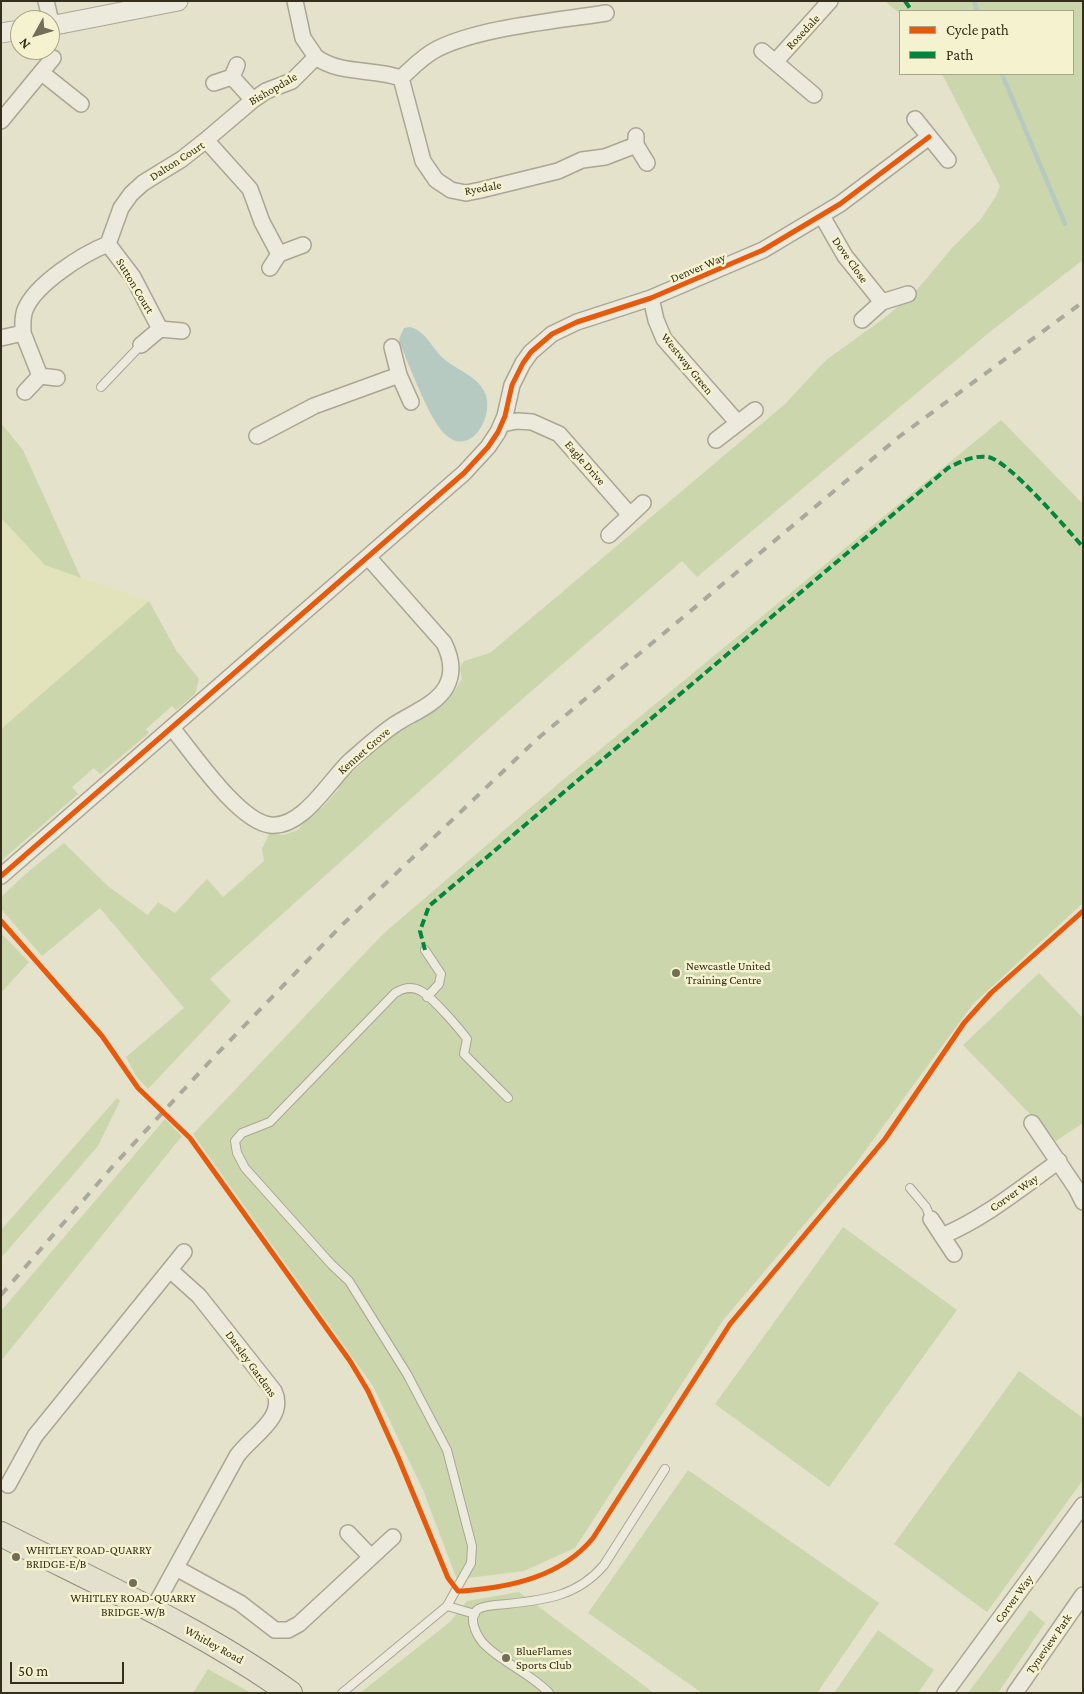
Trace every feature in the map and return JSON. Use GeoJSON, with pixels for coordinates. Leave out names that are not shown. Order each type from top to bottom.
{"type":"FeatureCollection","features":[{"type":"Feature","properties":{"kind":"main road","name":"Whitley Road"},"geometry":{"type":"LineString","coordinates":[[1,1534],[224,1649],[290,1693]]}},
{"type":"Feature","properties":{"kind":"street"},"geometry":{"type":"LineString","coordinates":[[60,24],[178,1]]}},
{"type":"Feature","properties":{"kind":"street"},"geometry":{"type":"LineString","coordinates":[[295,1],[302,38],[316,57],[335,67],[383,73],[401,78],[414,65],[437,50],[471,37],[606,13]]}},
{"type":"Feature","properties":{"kind":"street","name":"Rosedale"},"geometry":{"type":"LineString","coordinates":[[775,62],[830,1]]}},
{"type":"Feature","properties":{"kind":"street"},"geometry":{"type":"LineString","coordinates":[[762,51],[814,95]]}},
{"type":"Feature","properties":{"kind":"street","name":"Bishopdale"},"geometry":{"type":"LineString","coordinates":[[206,140],[266,91],[292,81],[316,57]]}},
{"type":"Feature","properties":{"kind":"street"},"geometry":{"type":"LineString","coordinates":[[1,121],[52,60]]}},
{"type":"Feature","properties":{"kind":"street"},"geometry":{"type":"LineString","coordinates":[[214,83],[235,71],[253,100]]}},
{"type":"Feature","properties":{"kind":"street"},"geometry":{"type":"LineString","coordinates":[[42,73],[81,104]]}},
{"type":"Feature","properties":{"kind":"street","name":"Ryedale"},"geometry":{"type":"LineString","coordinates":[[401,78],[426,168],[443,186],[459,192],[481,190],[558,171],[582,160],[605,156],[636,140],[647,163]]}},
{"type":"Feature","properties":{"kind":"street"},"geometry":{"type":"LineString","coordinates":[[914,119],[948,160]]}},
{"type":"Feature","properties":{"kind":"street","name":"Denver Way"},"geometry":{"type":"LineString","coordinates":[[1,876],[464,473],[488,447],[502,424],[514,379],[531,352],[541,342],[577,322],[651,298],[762,250],[822,216],[929,137]]}},
{"type":"Feature","properties":{"kind":"street","name":"Dalton Court"},"geometry":{"type":"LineString","coordinates":[[108,244],[121,208],[130,194],[143,183],[182,159],[206,140],[250,190],[262,222],[279,254]]}},
{"type":"Feature","properties":{"kind":"street","name":"Dove Close"},"geometry":{"type":"LineString","coordinates":[[822,216],[845,256],[882,302]]}},
{"type":"Feature","properties":{"kind":"street"},"geometry":{"type":"LineString","coordinates":[[40,376],[23,333],[23,317],[33,298],[70,264],[88,252],[108,244]]}},
{"type":"Feature","properties":{"kind":"street","name":"Sutton Court"},"geometry":{"type":"LineString","coordinates":[[108,244],[133,277],[160,329]]}},
{"type":"Feature","properties":{"kind":"street"},"geometry":{"type":"LineString","coordinates":[[270,268],[279,254],[303,246]]}},
{"type":"Feature","properties":{"kind":"street"},"geometry":{"type":"LineString","coordinates":[[862,320],[882,302],[908,294]]}},
{"type":"Feature","properties":{"kind":"street","name":"Westway Green"},"geometry":{"type":"LineString","coordinates":[[651,298],[656,320],[664,339],[736,422]]}},
{"type":"Feature","properties":{"kind":"street","name":"Sutton Court"},"geometry":{"type":"LineString","coordinates":[[141,345],[160,329],[182,331]]}},
{"type":"Feature","properties":{"kind":"street"},"geometry":{"type":"LineString","coordinates":[[1,338],[23,333]]}},
{"type":"Feature","properties":{"kind":"street"},"geometry":{"type":"LineString","coordinates":[[392,347],[399,375],[411,402]]}},
{"type":"Feature","properties":{"kind":"street"},"geometry":{"type":"LineString","coordinates":[[258,436],[314,406],[399,375]]}},
{"type":"Feature","properties":{"kind":"street"},"geometry":{"type":"LineString","coordinates":[[40,376],[57,378]]}},
{"type":"Feature","properties":{"kind":"street"},"geometry":{"type":"LineString","coordinates":[[25,392],[40,376]]}},
{"type":"Feature","properties":{"kind":"street"},"geometry":{"type":"LineString","coordinates":[[716,440],[736,422],[755,410]]}},
{"type":"Feature","properties":{"kind":"street","name":"Eagle Drive"},"geometry":{"type":"LineString","coordinates":[[502,424],[517,421],[532,422],[559,434],[630,515]]}},
{"type":"Feature","properties":{"kind":"street"},"geometry":{"type":"LineString","coordinates":[[609,535],[643,503]]}},
{"type":"Feature","properties":{"kind":"street","name":"Kennet Grove"},"geometry":{"type":"LineString","coordinates":[[172,728],[244,813],[262,824],[278,825],[289,823],[302,815],[329,782],[363,750],[392,726],[436,699],[447,685],[450,676],[450,660],[444,643],[368,557]]}},
{"type":"Feature","properties":{"kind":"street"},"geometry":{"type":"LineString","coordinates":[[1032,1123],[1059,1162],[1083,1202]]}},
{"type":"Feature","properties":{"kind":"street","name":"Corver Way"},"geometry":{"type":"LineString","coordinates":[[942,1236],[961,1228],[990,1210],[1059,1162]]}},
{"type":"Feature","properties":{"kind":"street"},"geometry":{"type":"LineString","coordinates":[[931,1219],[954,1254]]}},
{"type":"Feature","properties":{"kind":"street"},"geometry":{"type":"LineString","coordinates":[[8,1485],[35,1436],[184,1252]]}},
{"type":"Feature","properties":{"kind":"street","name":"Darsley Gardens"},"geometry":{"type":"LineString","coordinates":[[152,1611],[237,1456],[249,1440],[275,1414],[278,1402],[274,1391],[208,1306],[170,1270]]}},
{"type":"Feature","properties":{"kind":"street","name":"Corver Way"},"geometry":{"type":"LineString","coordinates":[[945,1693],[1083,1505]]}},
{"type":"Feature","properties":{"kind":"street"},"geometry":{"type":"LineString","coordinates":[[348,1533],[371,1557]]}},
{"type":"Feature","properties":{"kind":"street"},"geometry":{"type":"LineString","coordinates":[[176,1568],[240,1603],[269,1627],[282,1631],[299,1624],[393,1537]]}},
{"type":"Feature","properties":{"kind":"street","name":"Tyneview Park"},"geometry":{"type":"LineString","coordinates":[[1015,1693],[1083,1595]]}},
{"type":"Feature","properties":{"kind":"lane"},"geometry":{"type":"LineString","coordinates":[[101,387],[141,345]]}},
{"type":"Feature","properties":{"kind":"lane"},"geometry":{"type":"LineString","coordinates":[[425,950],[441,974],[439,984],[427,997]]}},
{"type":"Feature","properties":{"kind":"lane"},"geometry":{"type":"LineString","coordinates":[[342,1693],[447,1606],[466,1574],[472,1554],[447,1450],[407,1374],[349,1281],[331,1264],[245,1168],[235,1147],[235,1142],[242,1133],[270,1122],[395,993],[402,989],[411,988],[421,991],[427,997],[466,1039],[464,1054],[508,1098]]}},
{"type":"Feature","properties":{"kind":"lane"},"geometry":{"type":"LineString","coordinates":[[910,1188],[926,1207],[931,1219]]}},
{"type":"Feature","properties":{"kind":"lane"},"geometry":{"type":"LineString","coordinates":[[549,1693],[532,1677],[485,1646],[474,1626],[475,1614],[478,1610],[498,1605],[562,1595],[592,1579],[604,1566],[665,1469]]}},
{"type":"Feature","properties":{"kind":"lane"},"geometry":{"type":"LineString","coordinates":[[447,1606],[475,1614]]}},
{"type":"Feature","properties":{"kind":"green space"},"geometry":{"type":"Polygon","coordinates":[[[885,1],[1083,1],[1083,260],[991,331],[697,577],[682,561],[512,708],[210,979],[231,1001],[148,1089],[136,1076],[126,1057],[184,1008],[100,908],[42,956],[1,909],[1,897],[29,871],[64,843],[109,887],[148,915],[158,902],[175,913],[207,879],[223,897],[264,861],[262,849],[270,832],[283,835],[298,830],[315,810],[322,808],[338,790],[339,784],[400,729],[413,725],[455,690],[462,679],[460,668],[464,661],[490,653],[785,404],[826,360],[887,316],[916,291],[952,248],[981,219],[996,196],[1000,186],[943,75],[1074,75],[1074,10],[899,10],[899,13],[885,1]]]}},
{"type":"Feature","properties":{"kind":"green space","name":"Newcastle United Training Centre"},"geometry":{"type":"Polygon","coordinates":[[[1001,420],[1083,504],[1083,903],[973,1004],[854,1166],[724,1319],[575,1548],[524,1571],[468,1578],[459,1585],[423,1490],[373,1386],[193,1134],[383,934],[558,784],[1001,420]]]}},
{"type":"Feature","properties":{"kind":"green space"},"geometry":{"type":"Polygon","coordinates":[[[1,423],[23,450],[81,578],[45,565],[1,518],[1,423]]]}},
{"type":"Feature","properties":{"kind":"green space"},"geometry":{"type":"Polygon","coordinates":[[[1,518],[45,565],[149,601],[1,729],[1,518]]]}},
{"type":"Feature","properties":{"kind":"green space"},"geometry":{"type":"Polygon","coordinates":[[[149,601],[176,650],[199,679],[195,694],[176,710],[172,706],[146,729],[149,733],[100,774],[94,768],[72,787],[78,794],[1,861],[1,729],[149,601]]]}},
{"type":"Feature","properties":{"kind":"green space"},"geometry":{"type":"Polygon","coordinates":[[[1,933],[29,962],[1,993],[1,933]]]}},
{"type":"Feature","properties":{"kind":"green space"},"geometry":{"type":"Polygon","coordinates":[[[1039,973],[1083,1018],[1083,1123],[1056,1141],[963,1045],[1039,973]]]}},
{"type":"Feature","properties":{"kind":"green space"},"geometry":{"type":"Polygon","coordinates":[[[117,1098],[120,1101],[98,1146],[1,1258],[1,1230],[117,1098]]]}},
{"type":"Feature","properties":{"kind":"green space"},"geometry":{"type":"Polygon","coordinates":[[[165,1119],[182,1136],[1,1361],[1,1311],[165,1119]]]}},
{"type":"Feature","properties":{"kind":"green space"},"geometry":{"type":"Polygon","coordinates":[[[843,1227],[957,1310],[829,1487],[715,1404],[843,1227]]]}},
{"type":"Feature","properties":{"kind":"green space"},"geometry":{"type":"Polygon","coordinates":[[[1019,1371],[1083,1418],[1083,1480],[987,1612],[894,1544],[1019,1371]]]}},
{"type":"Feature","properties":{"kind":"green space"},"geometry":{"type":"Polygon","coordinates":[[[688,1470],[879,1603],[817,1693],[702,1693],[588,1613],[688,1470]]]}},
{"type":"Feature","properties":{"kind":"green space","name":"BlueFlames Sports Club"},"geometry":{"type":"Polygon","coordinates":[[[519,1592],[654,1693],[360,1693],[450,1622],[467,1601],[519,1592]]]}},
{"type":"Feature","properties":{"kind":"green space"},"geometry":{"type":"Polygon","coordinates":[[[1030,1610],[1045,1623],[998,1693],[968,1693],[1030,1610]]]}},
{"type":"Feature","properties":{"kind":"green space"},"geometry":{"type":"Polygon","coordinates":[[[878,1630],[934,1670],[918,1693],[834,1693],[878,1630]]]}},
{"type":"Feature","properties":{"kind":"green space"},"geometry":{"type":"Polygon","coordinates":[[[208,1669],[251,1693],[193,1693],[208,1669]]]}},
{"type":"Feature","properties":{"kind":"shaded area"},"geometry":{"type":"Polygon","coordinates":[[[410,327],[421,332],[443,358],[476,381],[484,391],[487,400],[487,410],[480,429],[473,437],[465,441],[457,441],[447,436],[427,407],[400,344],[399,339],[404,328],[410,327]]]}},
{"type":"Feature","properties":{"kind":"waterway"},"geometry":{"type":"LineString","coordinates":[[974,1],[977,10]]}},
{"type":"Feature","properties":{"kind":"waterway"},"geometry":{"type":"LineString","coordinates":[[1002,75],[1065,224]]}},
{"type":"Feature","properties":{"kind":"railway"},"geometry":{"type":"LineString","coordinates":[[1,1295],[113,1166],[214,1057],[341,926],[536,740],[900,436],[1083,302]]}},
{"type":"Feature","properties":{"kind":"marked path"},"geometry":{"type":"LineString","coordinates":[[905,1],[911,10]]}},
{"type":"Feature","properties":{"kind":"marked path"},"geometry":{"type":"LineString","coordinates":[[425,950],[420,931],[429,906],[948,468],[977,457],[988,457],[997,461],[1023,482],[1083,547]]}},
{"type":"Feature","properties":{"kind":"cycle path"},"geometry":{"type":"LineString","coordinates":[[1,876],[464,473],[488,447],[498,432],[505,416],[512,385],[523,363],[531,352],[552,334],[577,322],[651,298],[763,250],[840,204],[929,137]]}},
{"type":"Feature","properties":{"kind":"cycle path"},"geometry":{"type":"LineString","coordinates":[[1,921],[102,1036],[138,1088],[190,1138],[350,1361],[368,1391],[398,1457],[448,1578],[458,1591],[463,1591],[499,1587],[534,1578],[566,1562],[593,1538],[730,1324],[885,1139],[964,1023],[991,993],[1083,911]]}},
{"type":"Feature","properties":{"kind":"place","name":"Newcastle United Training Centre"},"geometry":{"type":"Point","coordinates":[676,973]}},
{"type":"Feature","properties":{"kind":"place","name":"WHITLEY ROAD-QUARRY BRIDGE-E/B"},"geometry":{"type":"Point","coordinates":[16,1557]}},
{"type":"Feature","properties":{"kind":"place","name":"WHITLEY ROAD-QUARRY BRIDGE-W/B"},"geometry":{"type":"Point","coordinates":[133,1583]}},
{"type":"Feature","properties":{"kind":"place","name":"BlueFlames Sports Club"},"geometry":{"type":"Point","coordinates":[506,1658]}}]}
